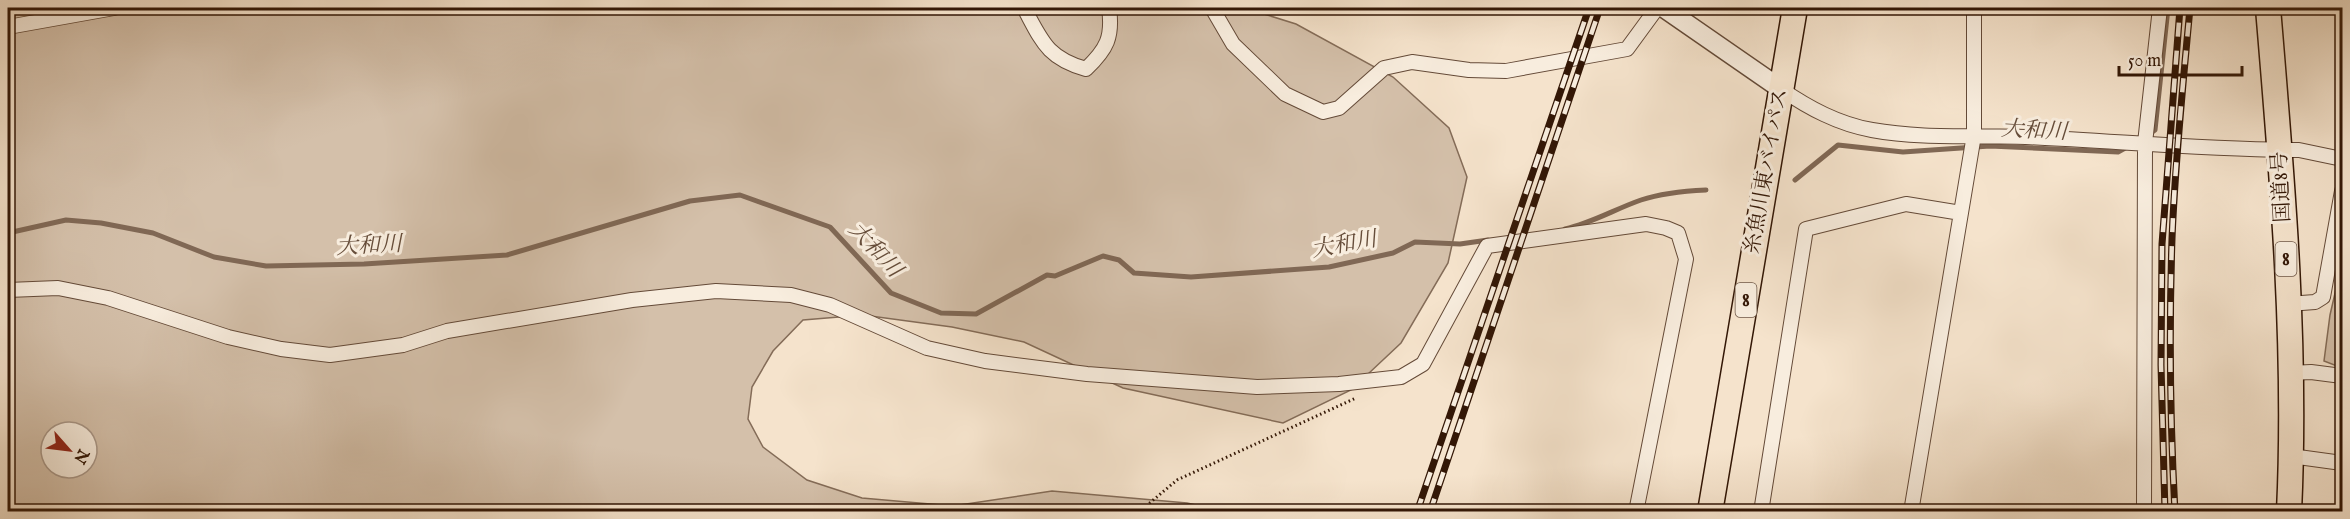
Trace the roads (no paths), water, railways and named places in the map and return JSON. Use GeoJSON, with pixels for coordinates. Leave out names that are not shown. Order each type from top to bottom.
{"type":"FeatureCollection","features":[{"type":"Feature","properties":{"kind":"highway","name":"糸魚川東バイパス"},"geometry":{"type":"LineString","coordinates":[[1710,512],[1795,8]]}},
{"type":"Feature","properties":{"kind":"highway","name":"国道8号"},"geometry":{"type":"LineString","coordinates":[[2268,8],[2280,150],[2288,304],[2291,456],[2289,512]]}},
{"type":"Feature","properties":{"kind":"street"},"geometry":{"type":"LineString","coordinates":[[8,27],[114,8]]}},
{"type":"Feature","properties":{"kind":"street"},"geometry":{"type":"LineString","coordinates":[[1024,8],[1044,45],[1070,64],[1086,69],[1102,53],[1110,34],[1109,8]]}},
{"type":"Feature","properties":{"kind":"street"},"geometry":{"type":"LineString","coordinates":[[1212,8],[1233,44],[1285,94],[1323,112],[1339,108],[1384,68],[1412,62],[1469,70],[1506,71],[1626,49],[1657,8]]}},
{"type":"Feature","properties":{"kind":"street"},"geometry":{"type":"LineString","coordinates":[[1664,8],[1809,109],[1847,124],[1870,130],[1907,134],[2299,150],[2343,159]]}},
{"type":"Feature","properties":{"kind":"street"},"geometry":{"type":"LineString","coordinates":[[1911,512],[1974,135],[1974,8]]}},
{"type":"Feature","properties":{"kind":"street"},"geometry":{"type":"LineString","coordinates":[[2144,512],[2145,143],[2160,8]]}},
{"type":"Feature","properties":{"kind":"street"},"geometry":{"type":"LineString","coordinates":[[2288,304],[2315,302],[2323,297],[2343,190]]}},
{"type":"Feature","properties":{"kind":"street"},"geometry":{"type":"LineString","coordinates":[[1761,512],[1806,229],[1906,204],[1960,213]]}},
{"type":"Feature","properties":{"kind":"street"},"geometry":{"type":"LineString","coordinates":[[8,290],[58,288],[108,298],[228,337],[281,350],[330,355],[403,345],[447,331],[632,300],[716,291],[791,295],[830,305],[927,348],[985,361],[1087,374],[1257,387],[1339,384],[1401,378],[1423,364],[1487,246],[1646,224],[1678,233],[1686,259],[1636,512]]}},
{"type":"Feature","properties":{"kind":"street"},"geometry":{"type":"LineString","coordinates":[[2290,373],[2311,372],[2343,376]]}},
{"type":"Feature","properties":{"kind":"street"},"geometry":{"type":"LineString","coordinates":[[2291,456],[2343,463]]}},
{"type":"Feature","properties":{"kind":"waterway","name":"大和川"},"geometry":{"type":"LineString","coordinates":[[2148,135],[2155,130],[2168,8]]}},
{"type":"Feature","properties":{"kind":"waterway","name":"大和川"},"geometry":{"type":"LineString","coordinates":[[1795,180],[1838,145],[1903,152],[1990,146],[2118,152],[2127,147]]}},
{"type":"Feature","properties":{"kind":"waterway","name":"大和川"},"geometry":{"type":"LineString","coordinates":[[1565,229],[1649,198],[1706,190]]}},
{"type":"Feature","properties":{"kind":"waterway","name":"大和川"},"geometry":{"type":"LineString","coordinates":[[8,233],[66,220],[101,223],[153,233],[214,257],[266,266],[364,264],[507,255],[690,201],[740,195],[830,227],[891,293],[941,313],[976,314],[1047,275],[1055,276],[1103,256],[1119,260],[1134,273],[1191,277],[1329,267],[1393,253],[1415,242],[1460,244],[1488,240]]}},
{"type":"Feature","properties":{"kind":"railway"},"geometry":{"type":"LineString","coordinates":[[1417,512],[1589,8]]}},
{"type":"Feature","properties":{"kind":"railway"},"geometry":{"type":"LineString","coordinates":[[1430,512],[1600,8]]}},
{"type":"Feature","properties":{"kind":"railway"},"geometry":{"type":"LineString","coordinates":[[2165,512],[2161,365],[2162,244],[2180,8]]}},
{"type":"Feature","properties":{"kind":"railway"},"geometry":{"type":"LineString","coordinates":[[2175,512],[2170,376],[2172,239],[2190,8]]}}]}
